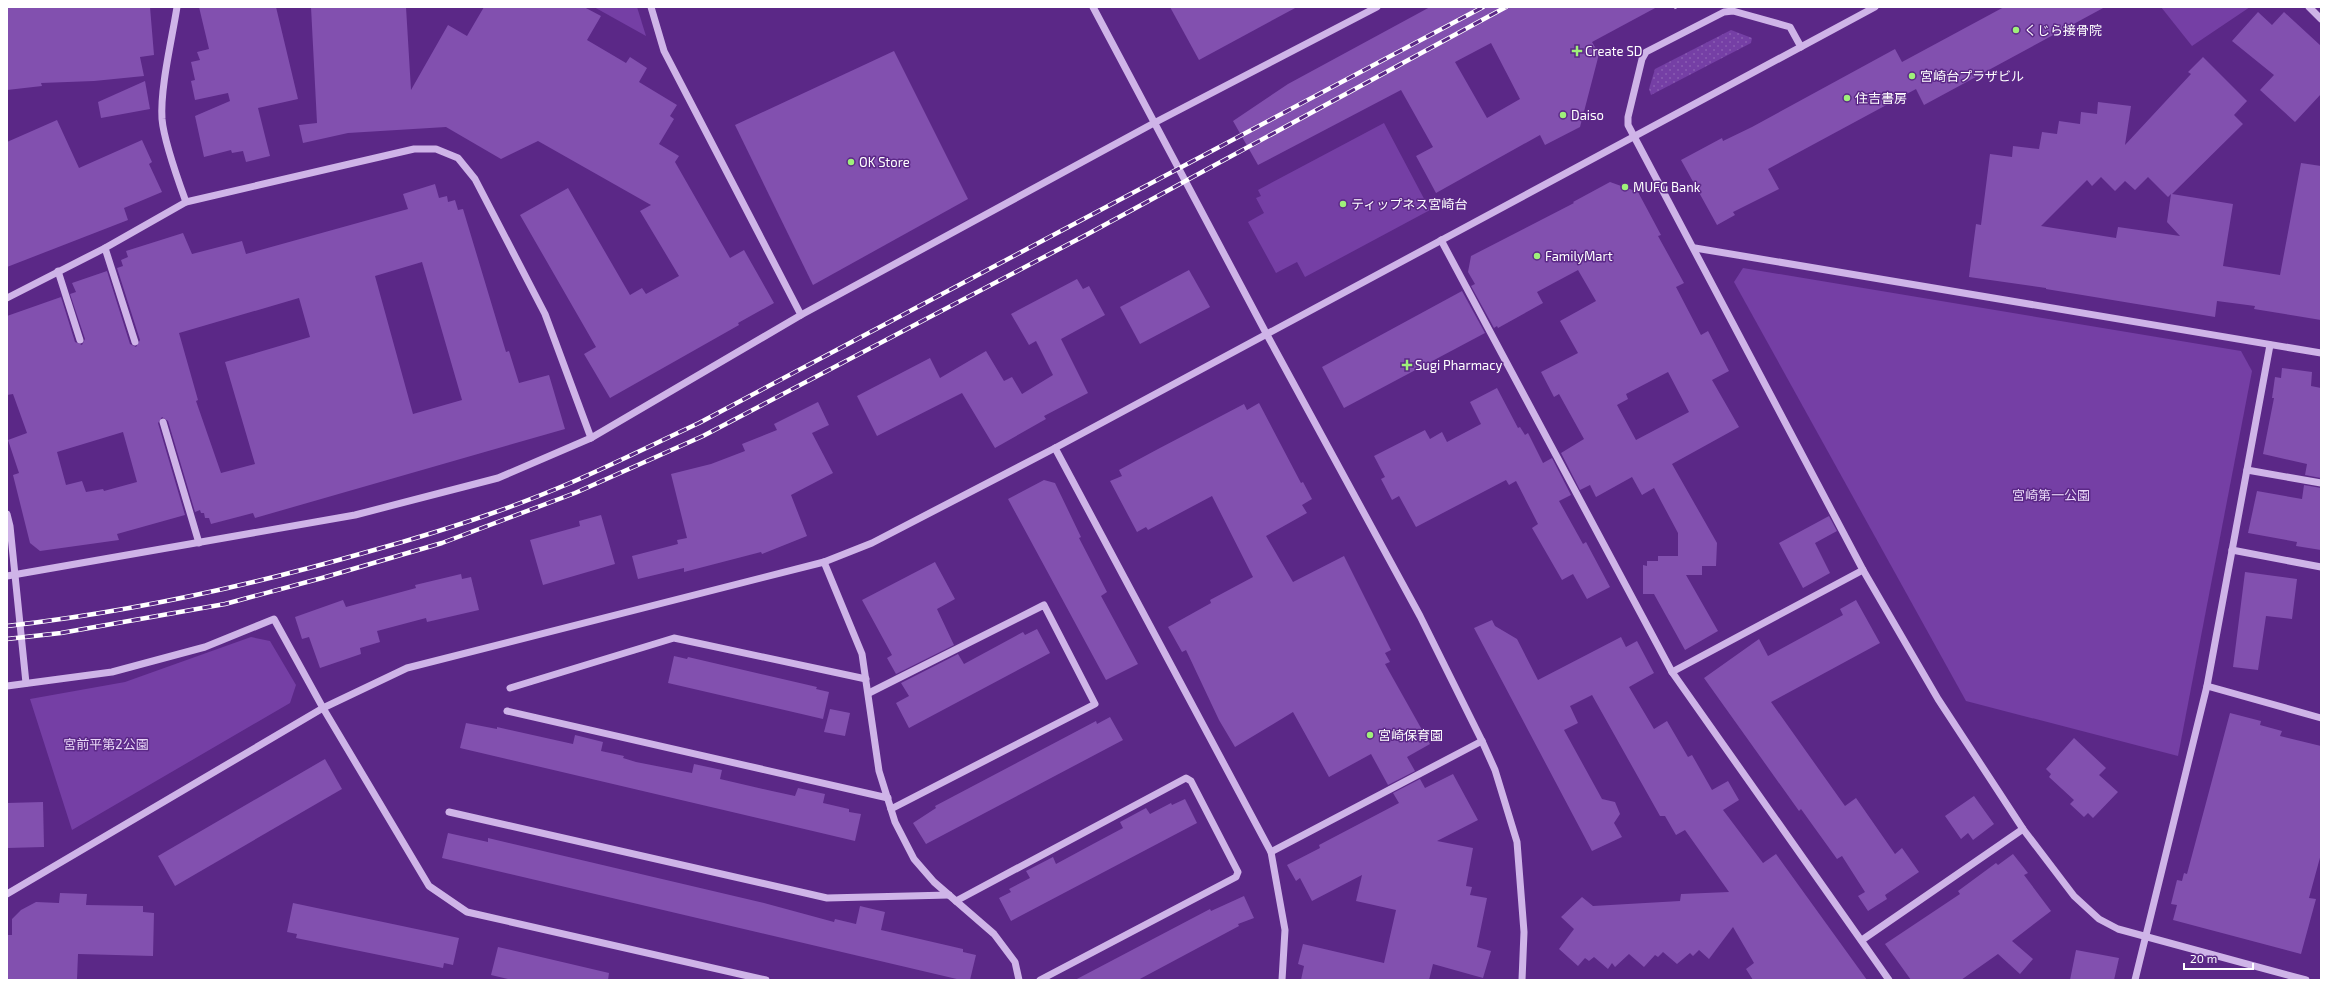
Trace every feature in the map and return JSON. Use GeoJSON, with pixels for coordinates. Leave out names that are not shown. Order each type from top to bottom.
{"type":"FeatureCollection","features":[{"type":"Feature","properties":{"kind":"street"},"geometry":{"type":"LineString","coordinates":[[177,7],[165,82],[162,120],[176,173],[186,202]]}},
{"type":"Feature","properties":{"kind":"street"},"geometry":{"type":"LineString","coordinates":[[651,7],[664,51],[801,315]]}},
{"type":"Feature","properties":{"kind":"street"},"geometry":{"type":"LineString","coordinates":[[1093,7],[1266,334],[1420,616],[1482,741],[1505,799],[1517,842],[1524,932],[1522,980]]}},
{"type":"Feature","properties":{"kind":"street"},"geometry":{"type":"LineString","coordinates":[[7,576],[356,515],[498,478],[591,438],[635,410],[801,315],[1154,123],[1377,7]]}},
{"type":"Feature","properties":{"kind":"street"},"geometry":{"type":"LineString","coordinates":[[7,894],[323,708],[407,668],[824,562],[872,543],[1055,448],[1875,7]]}},
{"type":"Feature","properties":{"kind":"street"},"geometry":{"type":"LineString","coordinates":[[2309,7],[2321,19]]}},
{"type":"Feature","properties":{"kind":"street"},"geometry":{"type":"LineString","coordinates":[[1801,47],[1790,27],[1733,11],[1724,12],[1646,52],[1642,58],[1628,117],[1628,125],[1695,248],[1863,570],[1938,699],[2023,829],[2074,896],[2099,919],[2118,930],[2306,980]]}},
{"type":"Feature","properties":{"kind":"street"},"geometry":{"type":"LineString","coordinates":[[7,298],[105,248],[186,202],[414,149],[436,149],[458,158],[475,179],[545,314],[591,438]]}},
{"type":"Feature","properties":{"kind":"street"},"geometry":{"type":"LineString","coordinates":[[1441,240],[1672,672],[1889,980]]}},
{"type":"Feature","properties":{"kind":"street"},"geometry":{"type":"LineString","coordinates":[[105,248],[135,342]]}},
{"type":"Feature","properties":{"kind":"street"},"geometry":{"type":"LineString","coordinates":[[1695,248],[2321,353]]}},
{"type":"Feature","properties":{"kind":"street"},"geometry":{"type":"LineString","coordinates":[[58,272],[80,340]]}},
{"type":"Feature","properties":{"kind":"street"},"geometry":{"type":"LineString","coordinates":[[2135,980],[2206,686],[2270,344]]}},
{"type":"Feature","properties":{"kind":"street"},"geometry":{"type":"LineString","coordinates":[[163,422],[199,543]]}},
{"type":"Feature","properties":{"kind":"street"},"geometry":{"type":"LineString","coordinates":[[1055,448],[1271,852],[1285,930],[1282,980]]}},
{"type":"Feature","properties":{"kind":"street"},"geometry":{"type":"LineString","coordinates":[[2247,470],[2321,483]]}},
{"type":"Feature","properties":{"kind":"street"},"geometry":{"type":"LineString","coordinates":[[7,514],[10,526],[26,683]]}},
{"type":"Feature","properties":{"kind":"street"},"geometry":{"type":"LineString","coordinates":[[2232,550],[2321,567]]}},
{"type":"Feature","properties":{"kind":"street"},"geometry":{"type":"LineString","coordinates":[[824,562],[862,654],[869,693],[876,752],[895,822],[914,860],[949,895],[994,934],[1015,962],[1019,980]]}},
{"type":"Feature","properties":{"kind":"street"},"geometry":{"type":"LineString","coordinates":[[1672,672],[1863,570]]}},
{"type":"Feature","properties":{"kind":"street"},"geometry":{"type":"LineString","coordinates":[[869,693],[1044,605],[1095,704],[891,809]]}},
{"type":"Feature","properties":{"kind":"street"},"geometry":{"type":"LineString","coordinates":[[7,686],[112,672],[205,647],[274,620],[323,708],[429,886],[467,912],[766,980]]}},
{"type":"Feature","properties":{"kind":"street"},"geometry":{"type":"LineString","coordinates":[[510,688],[674,638],[866,679]]}},
{"type":"Feature","properties":{"kind":"street"},"geometry":{"type":"LineString","coordinates":[[2206,686],[2321,718]]}},
{"type":"Feature","properties":{"kind":"street"},"geometry":{"type":"LineString","coordinates":[[507,711],[888,798]]}},
{"type":"Feature","properties":{"kind":"street"},"geometry":{"type":"LineString","coordinates":[[1271,852],[1482,741]]}},
{"type":"Feature","properties":{"kind":"street"},"geometry":{"type":"LineString","coordinates":[[956,901],[1186,778],[1191,781],[1238,872],[1236,877],[1040,980]]}},
{"type":"Feature","properties":{"kind":"street"},"geometry":{"type":"LineString","coordinates":[[449,812],[827,898],[949,895]]}},
{"type":"Feature","properties":{"kind":"street"},"geometry":{"type":"LineString","coordinates":[[1862,940],[2023,829]]}},
{"type":"Feature","properties":{"kind":"path"},"geometry":{"type":"LineString","coordinates":[[1675,7],[1677,11]]}},
{"type":"Feature","properties":{"kind":"green space"},"geometry":{"type":"Polygon","coordinates":[[[594,7],[637,7],[646,36],[594,7]]]}},
{"type":"Feature","properties":{"kind":"green space"},"geometry":{"type":"Polygon","coordinates":[[[2161,7],[2250,7],[2192,46],[2161,7]]]}},
{"type":"Feature","properties":{"kind":"green space"},"geometry":{"type":"Polygon","coordinates":[[[1731,30],[1752,38],[1751,43],[1651,95],[1649,89],[1655,69],[1731,30]]]}},
{"type":"Feature","properties":{"kind":"green space","name":"ティップネス宮崎台"},"geometry":{"type":"Polygon","coordinates":[[[1384,123],[1430,210],[1305,277],[1297,262],[1276,273],[1248,222],[1264,213],[1256,198],[1261,196],[1258,190],[1384,123]]]}},
{"type":"Feature","properties":{"kind":"green space","name":"宮崎第一公園"},"geometry":{"type":"Polygon","coordinates":[[[1743,268],[2241,351],[2252,371],[2178,756],[1966,701],[1734,282],[1743,268]]]}},
{"type":"Feature","properties":{"kind":"green space","name":"宮前平第2公園"},"geometry":{"type":"Polygon","coordinates":[[[251,637],[270,641],[296,685],[290,703],[72,830],[30,699],[125,682],[251,637]]]}},
{"type":"Feature","properties":{"kind":"building"},"geometry":{"type":"Polygon","coordinates":[[[7,7],[150,7],[154,55],[140,57],[144,76],[94,81],[41,83],[42,86],[7,90],[7,7]]]}},
{"type":"Feature","properties":{"kind":"building"},"geometry":{"type":"Polygon","coordinates":[[[199,7],[276,7],[298,99],[258,108],[270,156],[246,162],[243,151],[232,153],[231,150],[204,157],[195,116],[230,101],[228,93],[195,100],[191,81],[195,80],[191,62],[200,60],[197,52],[209,49],[199,7]]]}},
{"type":"Feature","properties":{"kind":"building"},"geometry":{"type":"Polygon","coordinates":[[[311,7],[406,7],[411,90],[448,25],[467,36],[484,7],[584,7],[601,16],[587,40],[626,63],[630,57],[647,68],[639,82],[677,105],[670,116],[674,119],[659,144],[679,156],[675,162],[730,258],[744,250],[774,303],[738,323],[739,325],[610,398],[584,354],[596,347],[520,215],[568,188],[630,295],[642,288],[646,294],[679,276],[640,211],[651,205],[538,141],[501,159],[446,127],[348,133],[303,143],[299,125],[317,123],[311,7]]]}},
{"type":"Feature","properties":{"kind":"building"},"geometry":{"type":"Polygon","coordinates":[[[1170,7],[1297,7],[1199,60],[1170,7]]]}},
{"type":"Feature","properties":{"kind":"building"},"geometry":{"type":"Polygon","coordinates":[[[1430,7],[1657,7],[1592,42],[1599,54],[1580,127],[1545,145],[1540,135],[1436,193],[1416,156],[1433,147],[1401,90],[1258,165],[1233,121],[1288,84],[1430,7]],[[1491,43],[1455,62],[1487,118],[1520,99],[1491,43]]]}},
{"type":"Feature","properties":{"kind":"building","name":"宮崎台プラザビル"},"geometry":{"type":"Polygon","coordinates":[[[2004,7],[2105,7],[1924,105],[1916,89],[1768,169],[1779,189],[1733,212],[1735,215],[1717,225],[1681,160],[1722,138],[1723,141],[1752,127],[1895,49],[1902,62],[2004,7]]]}},
{"type":"Feature","properties":{"kind":"building"},"geometry":{"type":"Polygon","coordinates":[[[2258,12],[2272,25],[2284,12],[2321,46],[2321,94],[2295,122],[2260,90],[2274,75],[2232,41],[2258,12]]]}},
{"type":"Feature","properties":{"kind":"building","name":"OK Store"},"geometry":{"type":"Polygon","coordinates":[[[894,51],[968,199],[813,285],[735,125],[894,51]]]}},
{"type":"Feature","properties":{"kind":"building"},"geometry":{"type":"Polygon","coordinates":[[[2203,57],[2247,101],[2234,115],[2243,124],[2172,194],[2233,204],[2223,266],[2280,275],[2301,163],[2321,166],[2321,320],[2254,309],[2255,306],[2217,301],[2215,317],[2046,288],[1969,277],[1976,224],[1981,225],[1990,154],[2012,157],[2013,146],[2039,149],[2042,132],[2057,134],[2059,121],[2080,124],[2081,112],[2097,114],[2098,102],[2131,106],[2125,145],[2191,74],[2188,72],[2203,57]],[[2101,177],[2092,186],[2087,180],[2041,226],[2116,238],[2118,227],[2180,236],[2167,222],[2171,194],[2168,197],[2148,177],[2135,190],[2125,181],[2115,191],[2101,177]]]}},
{"type":"Feature","properties":{"kind":"building"},"geometry":{"type":"Polygon","coordinates":[[[145,81],[150,109],[101,118],[98,102],[145,81]]]}},
{"type":"Feature","properties":{"kind":"building"},"geometry":{"type":"Polygon","coordinates":[[[57,120],[79,168],[142,140],[152,162],[149,164],[162,192],[124,208],[128,220],[7,267],[7,142],[57,120]]]}},
{"type":"Feature","properties":{"kind":"building"},"geometry":{"type":"Polygon","coordinates":[[[1610,182],[1638,192],[1661,235],[1658,236],[1684,283],[1676,287],[1701,335],[1708,331],[1729,371],[1712,380],[1739,427],[1672,464],[1717,543],[1716,566],[1702,566],[1702,575],[1686,575],[1718,631],[1685,650],[1654,594],[1643,594],[1643,565],[1647,566],[1647,561],[1658,561],[1658,556],[1678,556],[1678,533],[1654,488],[1642,495],[1632,477],[1596,497],[1590,485],[1580,490],[1561,453],[1584,439],[1559,394],[1554,397],[1541,372],[1578,353],[1560,321],[1596,301],[1578,270],[1537,292],[1543,303],[1498,328],[1497,326],[1494,328],[1471,286],[1475,284],[1468,272],[1471,256],[1574,203],[1573,202],[1610,182]],[[1668,372],[1626,394],[1628,399],[1617,405],[1636,440],[1689,412],[1668,372]]]}},
{"type":"Feature","properties":{"kind":"building"},"geometry":{"type":"Polygon","coordinates":[[[435,184],[439,198],[447,196],[448,202],[455,200],[458,210],[463,209],[506,352],[509,351],[519,383],[549,375],[565,429],[255,518],[253,513],[211,524],[209,518],[205,518],[204,513],[201,513],[200,510],[195,512],[168,421],[162,417],[158,423],[185,515],[117,534],[119,540],[40,551],[30,543],[13,475],[19,473],[8,440],[27,433],[13,394],[7,395],[7,316],[61,297],[75,342],[82,345],[85,339],[70,294],[76,292],[72,283],[107,271],[130,344],[136,347],[140,340],[117,268],[123,266],[121,260],[128,257],[126,251],[183,233],[192,254],[242,241],[246,254],[408,209],[403,194],[435,184]],[[422,262],[375,276],[413,414],[462,400],[422,262]],[[299,298],[179,333],[198,400],[196,401],[221,473],[255,464],[225,362],[310,337],[299,298]],[[123,432],[57,452],[66,485],[82,481],[86,492],[103,489],[104,491],[137,482],[123,432]]]}},
{"type":"Feature","properties":{"kind":"building"},"geometry":{"type":"Polygon","coordinates":[[[1189,270],[1210,307],[1140,344],[1120,307],[1189,270]]]}},
{"type":"Feature","properties":{"kind":"building"},"geometry":{"type":"Polygon","coordinates":[[[1077,279],[1083,289],[1089,286],[1105,315],[1061,339],[1088,393],[1044,416],[1046,419],[995,448],[962,393],[877,436],[857,396],[930,358],[940,378],[986,351],[1004,381],[1012,377],[1022,394],[1053,375],[1036,341],[1029,345],[1011,314],[1077,279]]]}},
{"type":"Feature","properties":{"kind":"building"},"geometry":{"type":"Polygon","coordinates":[[[1462,291],[1485,333],[1344,408],[1322,367],[1462,291]]]}},
{"type":"Feature","properties":{"kind":"building"},"geometry":{"type":"Polygon","coordinates":[[[2282,368],[2312,372],[2311,386],[2321,388],[2321,478],[2305,475],[2307,464],[2263,454],[2274,398],[2272,398],[2275,377],[2281,378],[2282,368]]]}},
{"type":"Feature","properties":{"kind":"building"},"geometry":{"type":"Polygon","coordinates":[[[1497,388],[1518,428],[1520,427],[1525,435],[1528,433],[1543,463],[1552,458],[1571,495],[1559,501],[1583,544],[1586,542],[1610,587],[1587,599],[1573,574],[1562,580],[1532,528],[1538,524],[1516,481],[1509,485],[1506,480],[1416,527],[1399,496],[1392,500],[1381,479],[1385,477],[1374,456],[1425,430],[1430,439],[1442,432],[1447,442],[1481,424],[1470,402],[1497,388]]]}},
{"type":"Feature","properties":{"kind":"building"},"geometry":{"type":"Polygon","coordinates":[[[818,402],[829,425],[812,433],[833,473],[791,495],[807,536],[762,554],[761,552],[684,572],[684,568],[638,579],[632,556],[678,544],[677,540],[687,538],[671,474],[711,464],[745,451],[742,444],[777,430],[774,424],[818,402]]]}},
{"type":"Feature","properties":{"kind":"building"},"geometry":{"type":"Polygon","coordinates":[[[1259,403],[1301,483],[1303,482],[1312,499],[1302,505],[1307,513],[1266,536],[1293,582],[1344,556],[1391,650],[1385,653],[1390,662],[1385,664],[1430,744],[1407,757],[1415,771],[1388,785],[1371,754],[1329,777],[1293,712],[1235,747],[1219,720],[1186,650],[1182,652],[1168,627],[1211,603],[1210,600],[1253,577],[1212,496],[1148,530],[1146,527],[1137,532],[1110,481],[1122,476],[1119,470],[1158,449],[1244,404],[1247,410],[1259,403]]]}},
{"type":"Feature","properties":{"kind":"building"},"geometry":{"type":"Polygon","coordinates":[[[1044,480],[1055,483],[1081,537],[1079,538],[1107,592],[1101,596],[1138,664],[1106,680],[1008,499],[1044,480]]]}},
{"type":"Feature","properties":{"kind":"building"},"geometry":{"type":"Polygon","coordinates":[[[2304,485],[2321,488],[2321,550],[2296,546],[2297,542],[2248,533],[2257,491],[2302,499],[2304,485]]]}},
{"type":"Feature","properties":{"kind":"building"},"geometry":{"type":"Polygon","coordinates":[[[601,515],[615,564],[543,585],[530,540],[580,526],[579,521],[601,515]]]}},
{"type":"Feature","properties":{"kind":"building"},"geometry":{"type":"Polygon","coordinates":[[[1829,516],[1837,531],[1815,543],[1830,573],[1803,588],[1779,543],[1829,516]]]}},
{"type":"Feature","properties":{"kind":"building"},"geometry":{"type":"Polygon","coordinates":[[[935,562],[955,599],[937,609],[954,645],[896,674],[887,658],[892,655],[862,600],[935,562]]]}},
{"type":"Feature","properties":{"kind":"building"},"geometry":{"type":"Polygon","coordinates":[[[2245,572],[2297,579],[2292,619],[2266,616],[2258,670],[2233,667],[2245,572]]]}},
{"type":"Feature","properties":{"kind":"building"},"geometry":{"type":"Polygon","coordinates":[[[461,574],[462,579],[471,577],[479,610],[427,622],[426,618],[377,631],[380,642],[360,648],[361,654],[320,668],[309,637],[302,639],[295,617],[343,600],[346,607],[416,588],[415,585],[461,574]]]}},
{"type":"Feature","properties":{"kind":"building"},"geometry":{"type":"Polygon","coordinates":[[[1856,600],[1880,643],[1771,702],[1845,806],[1856,798],[1895,854],[1902,848],[1919,872],[1885,895],[1887,899],[1868,911],[1858,896],[1865,892],[1842,856],[1837,859],[1801,809],[1799,811],[1704,678],[1759,639],[1768,656],[1843,615],[1840,609],[1856,600]]]}},
{"type":"Feature","properties":{"kind":"building"},"geometry":{"type":"Polygon","coordinates":[[[1492,620],[1495,626],[1517,639],[1538,680],[1621,637],[1626,647],[1637,641],[1654,673],[1629,687],[1654,729],[1667,721],[1688,757],[1692,755],[1712,790],[1728,781],[1739,800],[1723,810],[1763,863],[1776,854],[1867,980],[1753,980],[1746,969],[1754,963],[1733,927],[1709,959],[1699,950],[1693,956],[1690,953],[1677,964],[1663,952],[1658,957],[1655,955],[1644,967],[1629,954],[1615,967],[1612,963],[1608,969],[1594,957],[1589,961],[1585,958],[1578,966],[1559,949],[1574,929],[1561,917],[1582,897],[1593,906],[1680,901],[1681,894],[1729,892],[1685,830],[1676,835],[1665,816],[1660,816],[1592,695],[1570,706],[1578,723],[1564,730],[1602,799],[1615,802],[1620,814],[1614,823],[1622,837],[1592,851],[1474,628],[1492,620]]]}},
{"type":"Feature","properties":{"kind":"building"},"geometry":{"type":"Polygon","coordinates":[[[1037,629],[1050,653],[909,728],[896,703],[909,696],[901,683],[958,654],[964,664],[1023,632],[1025,635],[1037,629]]]}},
{"type":"Feature","properties":{"kind":"building"},"geometry":{"type":"Polygon","coordinates":[[[674,656],[687,659],[688,657],[817,687],[816,689],[829,692],[823,719],[668,683],[674,656]]]}},
{"type":"Feature","properties":{"kind":"building"},"geometry":{"type":"Polygon","coordinates":[[[830,709],[850,713],[845,736],[824,732],[830,709]]]}},
{"type":"Feature","properties":{"kind":"building"},"geometry":{"type":"Polygon","coordinates":[[[2230,713],[2261,721],[2260,725],[2282,731],[2280,736],[2321,746],[2321,854],[2309,898],[2316,899],[2301,954],[2173,920],[2177,905],[2171,904],[2177,880],[2182,881],[2184,873],[2187,874],[2230,713]]]}},
{"type":"Feature","properties":{"kind":"building"},"geometry":{"type":"Polygon","coordinates":[[[1110,717],[1123,740],[926,844],[913,823],[936,808],[935,806],[1096,721],[1097,724],[1110,717]]]}},
{"type":"Feature","properties":{"kind":"building"},"geometry":{"type":"Polygon","coordinates":[[[466,723],[497,729],[497,727],[573,744],[575,735],[603,742],[601,751],[624,756],[623,758],[636,762],[692,773],[694,764],[722,770],[720,779],[772,791],[795,796],[798,788],[825,794],[823,803],[849,809],[849,812],[861,814],[855,841],[460,748],[466,723]]]}},
{"type":"Feature","properties":{"kind":"building"},"geometry":{"type":"Polygon","coordinates":[[[2074,738],[2106,768],[2099,775],[2118,792],[2093,818],[2088,813],[2084,817],[2070,804],[2074,800],[2049,777],[2051,774],[2046,769],[2074,738]]]}},
{"type":"Feature","properties":{"kind":"building"},"geometry":{"type":"Polygon","coordinates":[[[325,759],[342,789],[175,886],[158,856],[325,759]]]}},
{"type":"Feature","properties":{"kind":"building"},"geometry":{"type":"Polygon","coordinates":[[[1453,774],[1478,820],[1437,841],[1473,848],[1466,886],[1472,887],[1470,895],[1487,898],[1477,947],[1491,951],[1483,978],[1433,964],[1429,980],[1301,980],[1304,966],[1298,964],[1303,944],[1384,963],[1396,910],[1356,901],[1362,875],[1312,901],[1300,878],[1296,881],[1287,865],[1320,848],[1319,845],[1399,803],[1393,793],[1420,779],[1425,788],[1453,774]]]}},
{"type":"Feature","properties":{"kind":"building"},"geometry":{"type":"Polygon","coordinates":[[[1974,796],[1994,824],[1973,840],[1968,833],[1961,839],[1945,816],[1974,796]]]}},
{"type":"Feature","properties":{"kind":"building"},"geometry":{"type":"Polygon","coordinates":[[[1185,799],[1197,823],[1011,921],[999,898],[1011,892],[1009,889],[1030,878],[1026,871],[1053,857],[1056,864],[1123,828],[1120,822],[1146,808],[1150,814],[1171,803],[1172,805],[1185,799]]]}},
{"type":"Feature","properties":{"kind":"building"},"geometry":{"type":"Polygon","coordinates":[[[43,802],[44,847],[7,848],[7,803],[43,802]]]}},
{"type":"Feature","properties":{"kind":"building"},"geometry":{"type":"Polygon","coordinates":[[[448,833],[488,842],[488,838],[764,903],[834,922],[835,919],[856,924],[860,906],[885,912],[881,930],[963,949],[963,952],[976,955],[970,980],[961,980],[442,858],[448,833]]]}},
{"type":"Feature","properties":{"kind":"building"},"geometry":{"type":"Polygon","coordinates":[[[2013,854],[2028,873],[2024,875],[2051,911],[2012,941],[2033,959],[2020,974],[1998,954],[1961,980],[1911,980],[1885,944],[1960,894],[1958,891],[1996,863],[1998,865],[2013,854]]]}},
{"type":"Feature","properties":{"kind":"building"},"geometry":{"type":"Polygon","coordinates":[[[60,893],[87,894],[86,905],[143,906],[143,912],[154,913],[153,956],[78,954],[77,980],[7,980],[7,935],[12,935],[12,919],[21,910],[36,902],[59,903],[60,893]]]}},
{"type":"Feature","properties":{"kind":"building"},"geometry":{"type":"Polygon","coordinates":[[[1244,896],[1254,918],[1238,924],[1239,926],[1138,980],[1075,980],[1210,909],[1211,911],[1244,896]]]}},
{"type":"Feature","properties":{"kind":"building"},"geometry":{"type":"Polygon","coordinates":[[[293,903],[459,938],[453,965],[444,963],[443,968],[296,938],[297,934],[287,932],[293,903]]]}},
{"type":"Feature","properties":{"kind":"building"},"geometry":{"type":"Polygon","coordinates":[[[498,947],[609,973],[608,980],[512,980],[491,975],[498,947]]]}},
{"type":"Feature","properties":{"kind":"building"},"geometry":{"type":"Polygon","coordinates":[[[2076,950],[2119,958],[2114,980],[2070,980],[2076,950]]]}},
{"type":"Feature","properties":{"kind":"railway"},"geometry":{"type":"LineString","coordinates":[[7,626],[143,605],[233,587],[278,576],[419,537],[521,503],[570,483],[699,423],[1483,7]]}},
{"type":"Feature","properties":{"kind":"railway"},"geometry":{"type":"LineString","coordinates":[[7,639],[61,633],[225,604],[322,578],[442,543],[575,493],[703,436],[1086,235],[1506,7]]}},
{"type":"Feature","properties":{"kind":"place","name":"くじら接骨院"},"geometry":{"type":"Point","coordinates":[2016,30]}},
{"type":"Feature","properties":{"kind":"place","name":"Create SD"},"geometry":{"type":"Point","coordinates":[1577,51]}},
{"type":"Feature","properties":{"kind":"place","name":"宮崎台プラザビル"},"geometry":{"type":"Point","coordinates":[1912,76]}},
{"type":"Feature","properties":{"kind":"place","name":"住吉書房"},"geometry":{"type":"Point","coordinates":[1847,98]}},
{"type":"Feature","properties":{"kind":"place","name":"Daiso"},"geometry":{"type":"Point","coordinates":[1563,115]}},
{"type":"Feature","properties":{"kind":"place","name":"OK Store"},"geometry":{"type":"Point","coordinates":[851,162]}},
{"type":"Feature","properties":{"kind":"place","name":"MUFG Bank"},"geometry":{"type":"Point","coordinates":[1625,187]}},
{"type":"Feature","properties":{"kind":"place","name":"ティップネス宮崎台"},"geometry":{"type":"Point","coordinates":[1343,204]}},
{"type":"Feature","properties":{"kind":"place","name":"FamilyMart"},"geometry":{"type":"Point","coordinates":[1537,256]}},
{"type":"Feature","properties":{"kind":"place","name":"Sugi Pharmacy"},"geometry":{"type":"Point","coordinates":[1407,365]}},
{"type":"Feature","properties":{"kind":"place","name":"宮崎保育園"},"geometry":{"type":"Point","coordinates":[1370,735]}}]}
